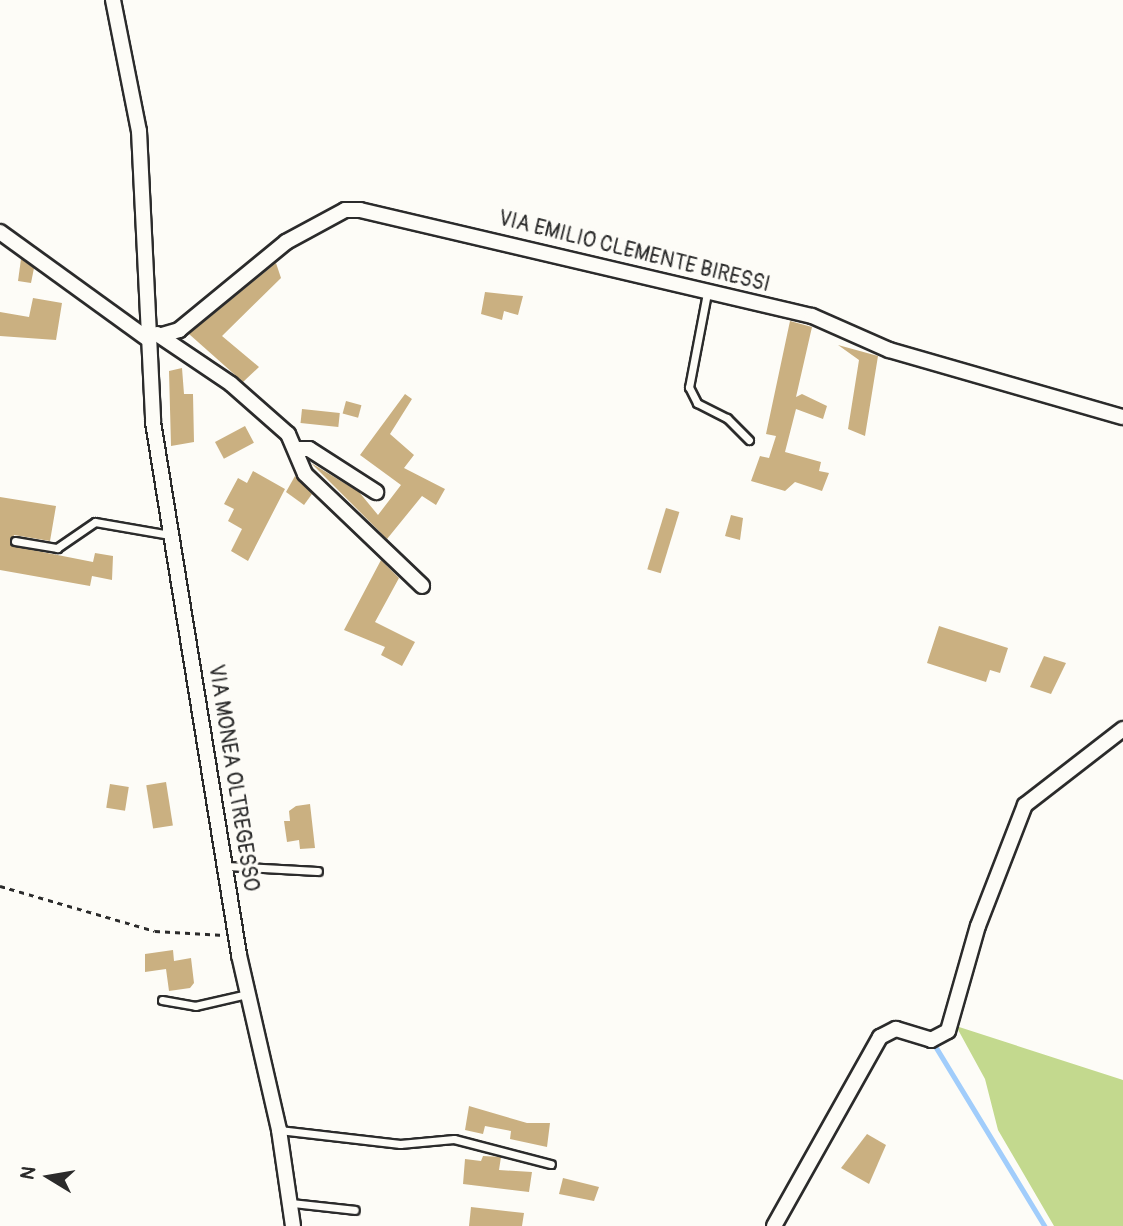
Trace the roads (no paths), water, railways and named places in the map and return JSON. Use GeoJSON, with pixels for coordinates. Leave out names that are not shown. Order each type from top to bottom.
{"type":"FeatureCollection","features":[{"type":"Feature","properties":{"kind":"street","name":"VIA MONEA OLTREGESSO"},"geometry":{"type":"LineString","coordinates":[[113,0],[139,131],[153,336],[153,422],[247,994],[279,1130],[292,1203],[293,1226]]}},
{"type":"Feature","properties":{"kind":"street","name":"VIA EMILIO CLEMENTE BIRESSI"},"geometry":{"type":"LineString","coordinates":[[153,336],[179,330],[286,242],[345,209],[435,225],[812,316],[889,351],[1123,417]]}},
{"type":"Feature","properties":{"kind":"street"},"geometry":{"type":"LineString","coordinates":[[0,232],[153,336],[176,346],[231,384],[298,449],[305,474],[422,586]]}},
{"type":"Feature","properties":{"kind":"street"},"geometry":{"type":"LineString","coordinates":[[176,346],[179,330]]}},
{"type":"Feature","properties":{"kind":"street"},"geometry":{"type":"LineString","coordinates":[[298,449],[309,449],[376,492]]}},
{"type":"Feature","properties":{"kind":"street"},"geometry":{"type":"LineString","coordinates":[[774,1226],[880,1037],[896,1029],[931,1040],[947,1031],[978,926],[1025,805],[1121,731]]}},
{"type":"Feature","properties":{"kind":"lane"},"geometry":{"type":"LineString","coordinates":[[708,293],[689,387],[697,403],[727,418],[749,440]]}},
{"type":"Feature","properties":{"kind":"lane"},"geometry":{"type":"LineString","coordinates":[[15,541],[58,548],[95,522],[171,535]]}},
{"type":"Feature","properties":{"kind":"lane"},"geometry":{"type":"LineString","coordinates":[[226,866],[318,871]]}},
{"type":"Feature","properties":{"kind":"lane"},"geometry":{"type":"LineString","coordinates":[[162,1000],[195,1006],[247,994]]}},
{"type":"Feature","properties":{"kind":"lane"},"geometry":{"type":"LineString","coordinates":[[279,1130],[400,1144],[454,1139],[551,1164]]}},
{"type":"Feature","properties":{"kind":"lane"},"geometry":{"type":"LineString","coordinates":[[292,1203],[355,1210]]}},
{"type":"Feature","properties":{"kind":"waterway"},"geometry":{"type":"LineString","coordinates":[[936,1047],[1045,1226]]}}]}
